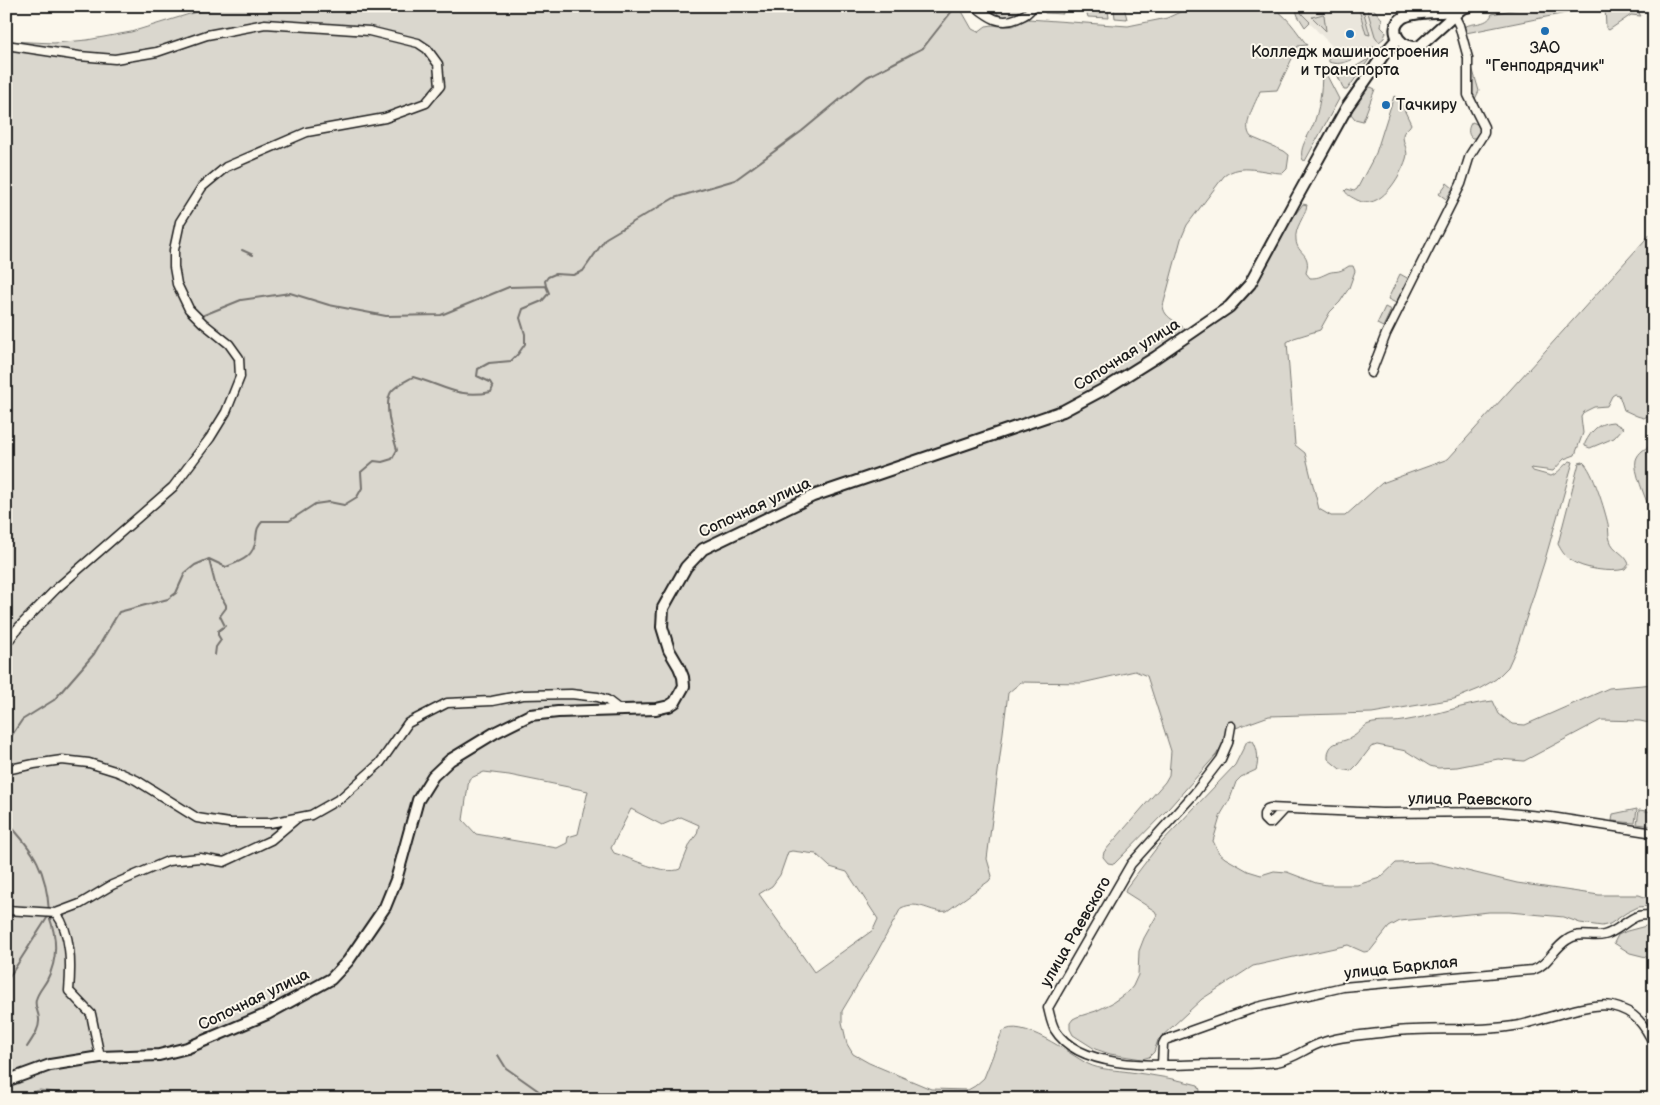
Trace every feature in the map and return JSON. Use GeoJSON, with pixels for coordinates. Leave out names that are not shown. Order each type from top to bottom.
{"type":"FeatureCollection","features":[{"type":"Feature","properties":{"kind":"main road"},"geometry":{"type":"LineString","coordinates":[[1462,10],[1420,46],[1411,48],[1404,45],[1398,38],[1396,28],[1398,23],[1405,17],[1462,10]]}},
{"type":"Feature","properties":{"kind":"main road","name":"Сопочная улица"},"geometry":{"type":"LineString","coordinates":[[6,1081],[50,1065],[100,1057],[159,1055],[187,1048],[267,1014],[331,980],[348,961],[385,907],[396,880],[418,800],[433,776],[450,760],[496,732],[530,715],[656,709],[669,706],[675,702],[684,686],[684,677],[669,650],[662,627],[663,608],[686,568],[703,549],[813,496],[1063,411],[1108,387],[1148,362],[1229,307],[1250,284],[1347,108],[1384,54],[1398,38]]}},
{"type":"Feature","properties":{"kind":"street"},"geometry":{"type":"LineString","coordinates":[[975,6],[1000,22],[1010,22],[1026,14],[1033,6]]}},
{"type":"Feature","properties":{"kind":"street"},"geometry":{"type":"LineString","coordinates":[[1371,373],[1388,329],[1461,184],[1470,155],[1484,133],[1484,127],[1468,95],[1468,58],[1458,25],[1462,10]]}},
{"type":"Feature","properties":{"kind":"street"},"geometry":{"type":"LineString","coordinates":[[6,45],[79,56],[115,58],[156,52],[207,35],[265,24],[369,31],[418,44],[427,49],[438,64],[440,86],[426,103],[385,118],[308,132],[226,167],[202,187],[180,222],[174,250],[174,267],[178,284],[190,309],[228,344],[239,358],[240,377],[226,412],[210,438],[173,487],[51,594],[23,622],[6,644]]}},
{"type":"Feature","properties":{"kind":"street"},"geometry":{"type":"LineString","coordinates":[[6,770],[62,760],[89,763],[136,780],[197,818],[229,823],[270,822],[311,814],[341,798],[380,763],[408,723],[447,703],[492,701],[523,695],[570,694],[598,697],[620,710]]}},
{"type":"Feature","properties":{"kind":"street","name":"улица Раевского"},"geometry":{"type":"LineString","coordinates":[[1162,1065],[1121,1063],[1094,1057],[1075,1048],[1063,1040],[1055,1030],[1048,1008],[1131,864],[1194,794],[1221,759],[1228,743],[1231,726]]}},
{"type":"Feature","properties":{"kind":"street","name":"улица Раевского"},"geometry":{"type":"LineString","coordinates":[[1284,809],[1382,813],[1499,812],[1551,817],[1654,833]]}},
{"type":"Feature","properties":{"kind":"street"},"geometry":{"type":"LineString","coordinates":[[6,910],[56,913],[80,904],[112,886],[168,861],[200,858],[224,862],[271,840],[297,818]]}},
{"type":"Feature","properties":{"kind":"street"},"geometry":{"type":"LineString","coordinates":[[56,913],[63,925],[69,954],[69,991],[91,1014],[100,1057]]}},
{"type":"Feature","properties":{"kind":"street","name":"улица Барклая"},"geometry":{"type":"LineString","coordinates":[[1162,1065],[1163,1044],[1165,1040],[1257,1007],[1343,987],[1533,970],[1545,964],[1556,948],[1572,936],[1607,935],[1639,916],[1654,915]]}},
{"type":"Feature","properties":{"kind":"street"},"geometry":{"type":"LineString","coordinates":[[1162,1065],[1275,1062],[1291,1059],[1303,1051],[1324,1042],[1342,1038],[1412,1028],[1486,1029],[1520,1025],[1606,1005],[1620,1008],[1634,1015],[1646,1028],[1654,1045]]}},
{"type":"Feature","properties":{"kind":"shaded area"},"geometry":{"type":"Polygon","coordinates":[[[233,6],[959,6],[972,29],[978,32],[986,26],[1013,26],[1028,19],[1128,26],[1167,18],[1193,6],[1269,6],[1286,18],[1307,45],[1298,46],[1277,90],[1260,91],[1248,120],[1248,132],[1251,137],[1289,155],[1287,169],[1283,173],[1275,173],[1245,169],[1231,172],[1224,176],[1187,225],[1181,239],[1163,306],[1170,318],[1192,331],[1210,325],[1230,311],[1254,286],[1290,222],[1303,204],[1307,205],[1296,236],[1297,245],[1306,257],[1306,273],[1310,278],[1317,278],[1349,266],[1353,266],[1355,271],[1349,288],[1340,302],[1330,312],[1320,330],[1287,342],[1295,445],[1305,453],[1319,509],[1331,516],[1345,516],[1382,483],[1448,459],[1654,230],[1654,415],[1651,414],[1644,418],[1624,410],[1619,395],[1615,394],[1607,406],[1594,407],[1584,412],[1581,417],[1583,433],[1575,455],[1564,459],[1553,471],[1531,468],[1533,471],[1551,476],[1570,461],[1573,462],[1544,563],[1517,647],[1508,667],[1496,679],[1479,689],[1454,699],[1372,713],[1269,716],[1233,729],[1216,755],[1169,808],[1114,864],[1108,863],[1103,857],[1104,852],[1169,775],[1171,751],[1147,676],[1135,671],[1082,683],[1021,682],[1008,693],[987,859],[992,876],[989,881],[947,911],[935,911],[914,905],[901,908],[842,1011],[842,1022],[847,1044],[853,1054],[869,1063],[931,1089],[968,1090],[984,1078],[1002,1032],[1010,1028],[1021,1029],[1045,1038],[1093,1066],[1164,1077],[1198,1085],[1200,1090],[1199,1099],[78,1099],[40,1090],[28,1093],[19,1099],[6,1099],[6,41],[54,43],[87,40],[131,32],[196,12],[233,6]],[[484,772],[469,779],[463,820],[476,834],[557,848],[567,843],[568,837],[578,834],[588,791],[509,775],[484,772]],[[631,809],[611,848],[614,853],[657,868],[674,871],[680,869],[690,844],[697,834],[699,825],[681,817],[662,825],[631,809]],[[788,852],[780,875],[772,886],[759,894],[814,972],[873,930],[878,919],[847,872],[830,867],[816,854],[788,852]]]}},
{"type":"Feature","properties":{"kind":"shaded area"},"geometry":{"type":"Polygon","coordinates":[[[1005,6],[1027,6],[1015,14],[1000,17],[996,11],[1005,6]]]}},
{"type":"Feature","properties":{"kind":"shaded area"},"geometry":{"type":"Polygon","coordinates":[[[1044,6],[1061,6],[1063,14],[1045,13],[1042,10],[1044,6]]]}},
{"type":"Feature","properties":{"kind":"shaded area"},"geometry":{"type":"Polygon","coordinates":[[[1096,6],[1097,13],[1108,10],[1109,18],[1088,17],[1085,7],[1096,6]]]}},
{"type":"Feature","properties":{"kind":"shaded area","name":"Колледж машиностроения и транспорта"},"geometry":{"type":"Polygon","coordinates":[[[1293,6],[1369,6],[1381,41],[1374,47],[1343,53],[1333,47],[1293,6]]]}},
{"type":"Feature","properties":{"kind":"shaded area"},"geometry":{"type":"Polygon","coordinates":[[[1299,6],[1302,14],[1310,22],[1305,27],[1296,10],[1299,6]]]}},
{"type":"Feature","properties":{"kind":"shaded area"},"geometry":{"type":"Polygon","coordinates":[[[1358,6],[1362,6],[1370,35],[1366,34],[1358,6]]]}},
{"type":"Feature","properties":{"kind":"shaded area"},"geometry":{"type":"Polygon","coordinates":[[[1366,6],[1371,6],[1382,19],[1381,27],[1386,32],[1384,38],[1379,42],[1375,36],[1366,6]]]}},
{"type":"Feature","properties":{"kind":"shaded area"},"geometry":{"type":"Polygon","coordinates":[[[1531,6],[1601,6],[1466,33],[1463,28],[1486,21],[1492,14],[1531,6]]]}},
{"type":"Feature","properties":{"kind":"shaded area"},"geometry":{"type":"Polygon","coordinates":[[[1605,6],[1643,6],[1639,13],[1641,16],[1631,15],[1609,30],[1606,28],[1605,6]]]}},
{"type":"Feature","properties":{"kind":"shaded area"},"geometry":{"type":"Polygon","coordinates":[[[1124,7],[1127,19],[1115,18],[1114,9],[1124,7]]]}},
{"type":"Feature","properties":{"kind":"shaded area"},"geometry":{"type":"Polygon","coordinates":[[[1324,15],[1326,31],[1312,17],[1324,15]]]}},
{"type":"Feature","properties":{"kind":"shaded area"},"geometry":{"type":"Polygon","coordinates":[[[1333,47],[1343,53],[1374,47],[1347,62],[1335,63],[1329,62],[1328,52],[1333,47]]]}},
{"type":"Feature","properties":{"kind":"shaded area"},"geometry":{"type":"Polygon","coordinates":[[[1370,58],[1347,90],[1344,90],[1336,72],[1355,67],[1370,58]]]}},
{"type":"Feature","properties":{"kind":"shaded area"},"geometry":{"type":"Polygon","coordinates":[[[1322,66],[1339,99],[1305,161],[1303,160],[1302,150],[1317,113],[1321,93],[1322,66]]]}},
{"type":"Feature","properties":{"kind":"shaded area"},"geometry":{"type":"Polygon","coordinates":[[[1472,67],[1479,91],[1475,99],[1472,96],[1472,67]]]}},
{"type":"Feature","properties":{"kind":"shaded area"},"geometry":{"type":"Polygon","coordinates":[[[1371,87],[1375,89],[1363,121],[1355,119],[1351,114],[1358,98],[1371,87]]]}},
{"type":"Feature","properties":{"kind":"shaded area"},"geometry":{"type":"Polygon","coordinates":[[[1394,96],[1399,99],[1411,124],[1403,134],[1407,153],[1406,159],[1394,183],[1381,197],[1374,201],[1365,202],[1357,200],[1345,191],[1347,189],[1354,191],[1357,189],[1376,153],[1394,96]]]}},
{"type":"Feature","properties":{"kind":"shaded area"},"geometry":{"type":"Polygon","coordinates":[[[1472,122],[1477,124],[1481,131],[1477,138],[1472,138],[1469,135],[1469,128],[1472,122]]]}},
{"type":"Feature","properties":{"kind":"shaded area"},"geometry":{"type":"Polygon","coordinates":[[[1447,183],[1453,188],[1446,199],[1439,194],[1447,183]]]}},
{"type":"Feature","properties":{"kind":"shaded area"},"geometry":{"type":"Polygon","coordinates":[[[1400,274],[1409,279],[1396,303],[1388,299],[1400,274]]]}},
{"type":"Feature","properties":{"kind":"shaded area"},"geometry":{"type":"Polygon","coordinates":[[[1385,307],[1391,310],[1383,327],[1377,324],[1385,307]]]}},
{"type":"Feature","properties":{"kind":"shaded area"},"geometry":{"type":"Polygon","coordinates":[[[1613,422],[1623,428],[1614,438],[1590,448],[1585,446],[1588,438],[1596,428],[1613,422]]]}},
{"type":"Feature","properties":{"kind":"shaded area"},"geometry":{"type":"Polygon","coordinates":[[[1654,444],[1654,516],[1640,485],[1636,470],[1636,460],[1641,452],[1654,444]]]}},
{"type":"Feature","properties":{"kind":"shaded area"},"geometry":{"type":"Polygon","coordinates":[[[1583,462],[1591,473],[1598,491],[1612,544],[1629,564],[1625,569],[1604,570],[1582,566],[1570,560],[1558,544],[1579,463],[1583,462]]]}},
{"type":"Feature","properties":{"kind":"shaded area"},"geometry":{"type":"Polygon","coordinates":[[[1654,684],[1654,724],[1640,721],[1601,720],[1524,761],[1498,759],[1457,767],[1438,768],[1430,766],[1406,751],[1377,745],[1371,747],[1351,771],[1340,769],[1328,759],[1328,753],[1333,745],[1356,735],[1365,726],[1373,723],[1403,721],[1493,701],[1499,714],[1512,724],[1525,725],[1609,688],[1654,684]]]}},
{"type":"Feature","properties":{"kind":"shaded area"},"geometry":{"type":"Polygon","coordinates":[[[1251,740],[1255,744],[1258,755],[1256,770],[1241,777],[1236,782],[1230,799],[1221,814],[1213,841],[1219,853],[1248,871],[1261,875],[1274,871],[1287,872],[1316,883],[1357,885],[1380,878],[1396,863],[1430,862],[1517,883],[1599,895],[1639,895],[1647,898],[1652,903],[1650,906],[1638,907],[1610,924],[1602,926],[1580,923],[1564,917],[1509,912],[1489,912],[1400,921],[1389,927],[1370,951],[1364,952],[1348,945],[1253,966],[1202,999],[1158,1040],[1154,1052],[1149,1057],[1142,1059],[1110,1054],[1095,1049],[1073,1035],[1070,1023],[1077,1017],[1112,1003],[1129,991],[1138,975],[1139,951],[1157,915],[1155,911],[1125,892],[1126,888],[1158,846],[1235,765],[1247,741],[1251,740]]]}},
{"type":"Feature","properties":{"kind":"shaded area"},"geometry":{"type":"Polygon","coordinates":[[[1637,809],[1635,823],[1612,821],[1613,814],[1637,809]]]}},
{"type":"Feature","properties":{"kind":"shaded area"},"geometry":{"type":"Polygon","coordinates":[[[1639,810],[1654,812],[1654,826],[1637,824],[1639,810]]]}},
{"type":"Feature","properties":{"kind":"shaded area"},"geometry":{"type":"Polygon","coordinates":[[[1646,926],[1654,927],[1654,959],[1630,953],[1614,943],[1618,935],[1646,926]]]}},
{"type":"Feature","properties":{"kind":"waterway"},"geometry":{"type":"LineString","coordinates":[[204,315],[241,300],[290,293],[329,305],[386,316],[441,315],[509,287],[546,286],[545,281],[548,277],[555,274],[573,275],[583,271],[606,238],[674,198],[735,180],[802,131],[867,77],[923,48],[956,6]]}},
{"type":"Feature","properties":{"kind":"waterway"},"geometry":{"type":"LineString","coordinates":[[242,250],[253,255]]}},
{"type":"Feature","properties":{"kind":"waterway"},"geometry":{"type":"LineString","coordinates":[[6,744],[22,720],[54,700],[94,654],[119,612],[168,599],[176,593],[185,573],[195,565],[209,559],[226,567],[246,558],[253,550],[257,530],[263,521],[289,521],[315,504],[329,502],[344,505],[357,497],[362,488],[361,472],[374,461],[382,462],[392,459],[397,450],[388,405],[391,392],[398,385],[413,377],[469,394],[491,392],[493,387],[490,382],[477,376],[478,369],[489,363],[511,361],[518,354],[525,344],[525,334],[520,318],[523,309],[542,301],[549,293],[546,286]]}},
{"type":"Feature","properties":{"kind":"waterway"},"geometry":{"type":"LineString","coordinates":[[209,560],[216,587],[226,605],[220,616],[225,626],[218,631],[221,640],[216,647],[215,655]]}},
{"type":"Feature","properties":{"kind":"waterway"},"geometry":{"type":"LineString","coordinates":[[6,821],[25,842],[42,872],[49,911]]}},
{"type":"Feature","properties":{"kind":"waterway"},"geometry":{"type":"LineString","coordinates":[[6,982],[49,915]]}},
{"type":"Feature","properties":{"kind":"waterway"},"geometry":{"type":"LineString","coordinates":[[27,1047],[39,1023],[36,1005],[37,997],[51,972],[55,956],[54,932],[49,916]]}},
{"type":"Feature","properties":{"kind":"waterway"},"geometry":{"type":"LineString","coordinates":[[498,1055],[506,1068],[550,1099]]}},
{"type":"Feature","properties":{"kind":"place","name":"ЗАО \"Генподрядчик\""},"geometry":{"type":"Point","coordinates":[1545,31]}},
{"type":"Feature","properties":{"kind":"place","name":"Колледж машиностроения и транспорта"},"geometry":{"type":"Point","coordinates":[1350,34]}},
{"type":"Feature","properties":{"kind":"place","name":"Тачкиру"},"geometry":{"type":"Point","coordinates":[1386,105]}}]}
